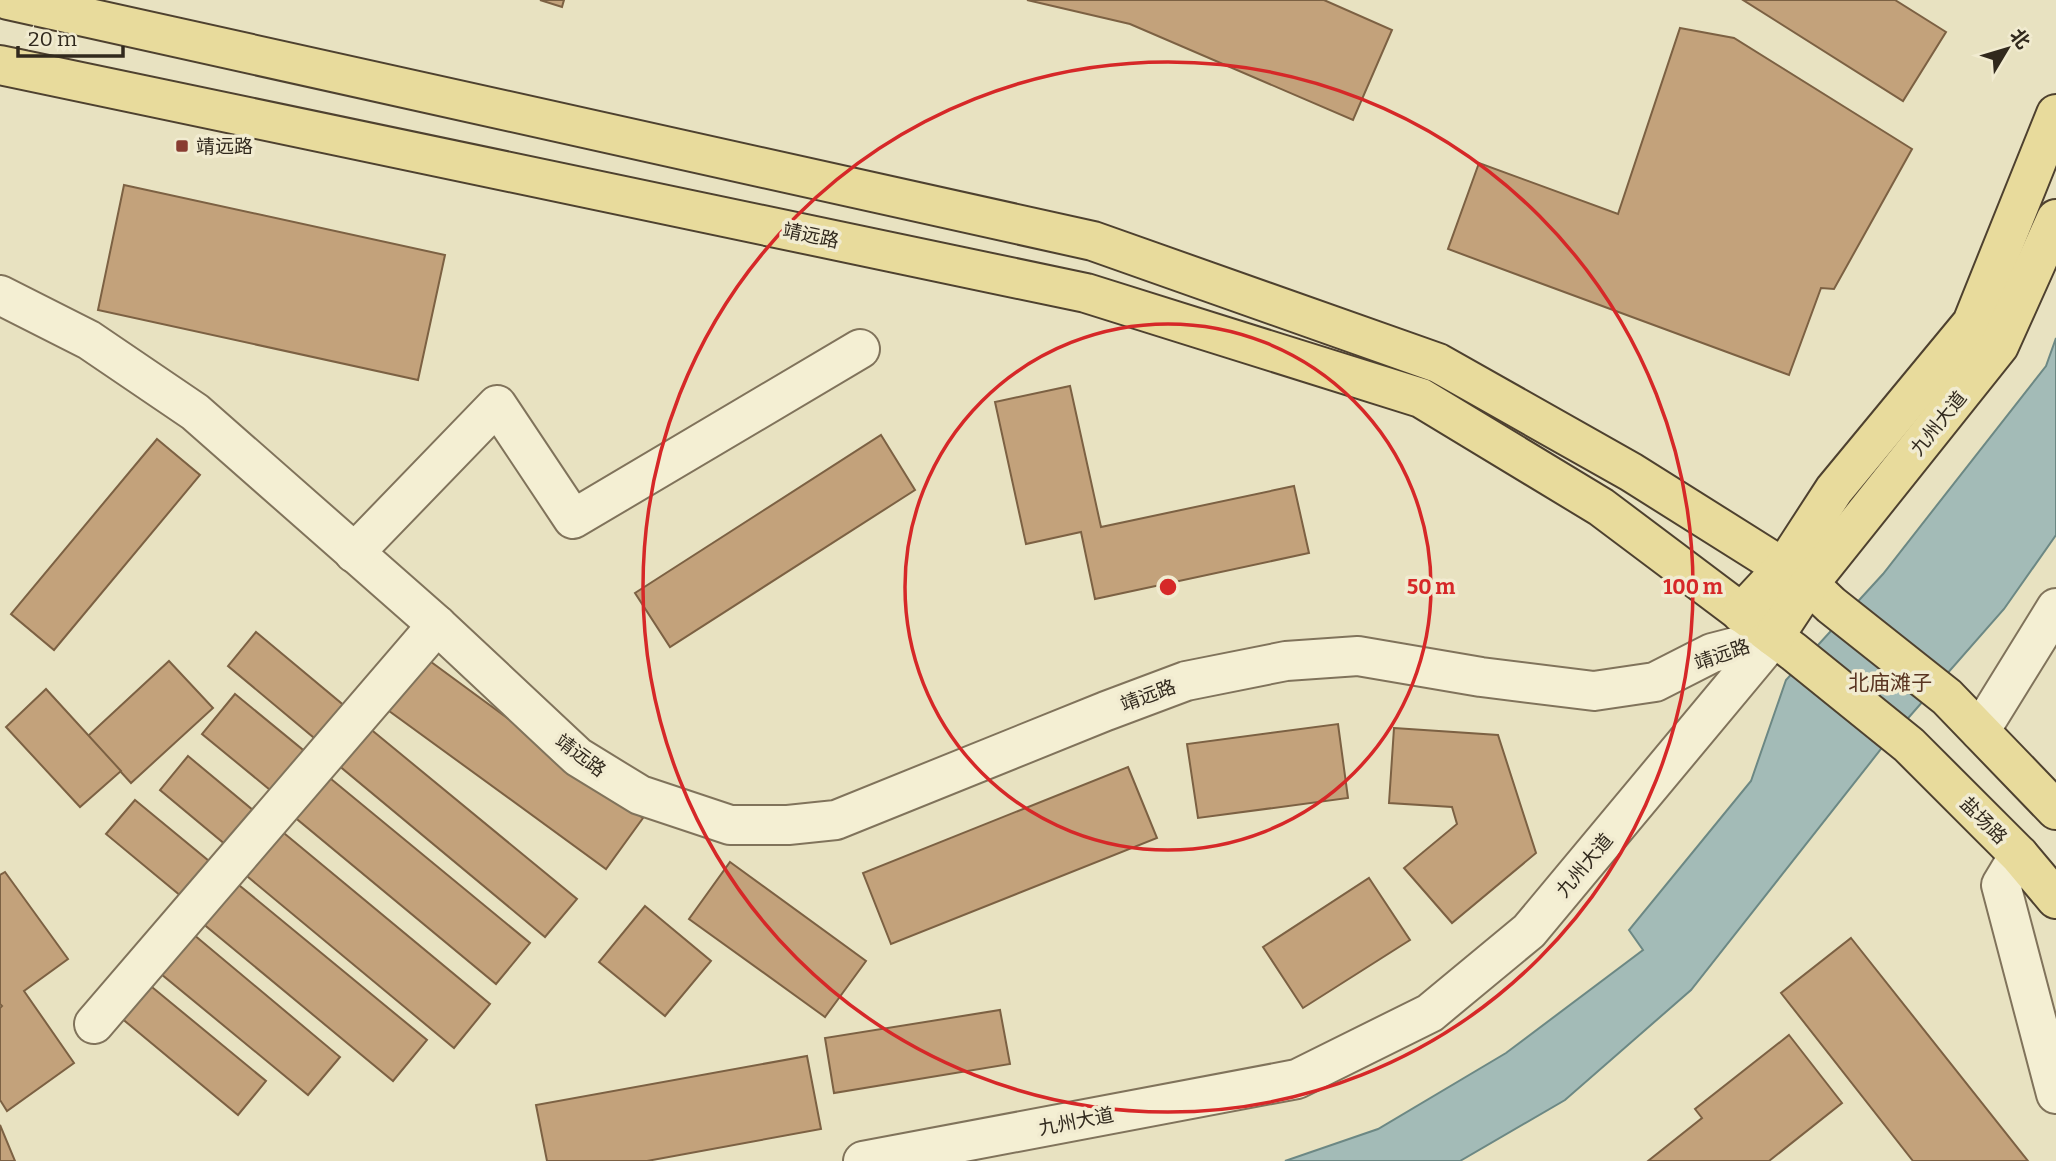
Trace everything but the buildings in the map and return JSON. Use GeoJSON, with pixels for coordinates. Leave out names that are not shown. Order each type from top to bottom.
{"type":"FeatureCollection","features":[{"type":"Feature","properties":{"kind":"main road"},"geometry":{"type":"LineString","coordinates":[[8,0],[1093,241],[1438,363],[1631,472],[1808,585],[1947,698],[2055,803]]}},
{"type":"Feature","properties":{"kind":"main road","name":"靖远路"},"geometry":{"type":"LineString","coordinates":[[0,65],[1086,293],[1421,398],[1601,507],[1784,645]]}},
{"type":"Feature","properties":{"kind":"main road"},"geometry":{"type":"LineString","coordinates":[[1808,585],[1834,490],[1972,323],[2056,114]]}},
{"type":"Feature","properties":{"kind":"main road","name":"九州大道"},"geometry":{"type":"LineString","coordinates":[[1784,645],[1808,585],[1999,346],[2056,219]]}},
{"type":"Feature","properties":{"kind":"main road"},"geometry":{"type":"LineString","coordinates":[[1741,613],[1808,585]]}},
{"type":"Feature","properties":{"kind":"main road","name":"盐场路"},"geometry":{"type":"LineString","coordinates":[[1784,645],[1909,745],[2019,855],[2056,899]]}},
{"type":"Feature","properties":{"kind":"street","name":"靖远路"},"geometry":{"type":"LineString","coordinates":[[0,295],[89,340],[195,412],[437,625],[578,757],[640,795],[730,825],[788,825],[836,820],[1186,681],[1286,661],[1359,656],[1481,677],[1594,691],[1655,682],[1712,653],[1784,645]]}},
{"type":"Feature","properties":{"kind":"street"},"geometry":{"type":"LineString","coordinates":[[354,553],[497,405],[573,519],[860,349]]}},
{"type":"Feature","properties":{"kind":"street"},"geometry":{"type":"LineString","coordinates":[[1980,731],[2056,608]]}},
{"type":"Feature","properties":{"kind":"street"},"geometry":{"type":"LineString","coordinates":[[94,1024],[437,625]]}},
{"type":"Feature","properties":{"kind":"street","name":"九州大道"},"geometry":{"type":"LineString","coordinates":[[863,1161],[1297,1079],[1430,1013],[1529,931],[1784,645]]}},
{"type":"Feature","properties":{"kind":"street"},"geometry":{"type":"LineString","coordinates":[[2019,855],[2001,885],[2056,1094]]}},
{"type":"Feature","properties":{"kind":"water"},"geometry":{"type":"Polygon","coordinates":[[[2056,338],[2056,535],[2004,609],[1881,749],[1691,990],[1565,1100],[1460,1161],[1285,1161],[1378,1129],[1506,1053],[1643,950],[1629,930],[1751,781],[1786,680],[1883,574],[2046,366],[2056,338]]]}},
{"type":"Feature","properties":{"kind":"place","name":"靖远路"},"geometry":{"type":"Point","coordinates":[182,146]}},
{"type":"Feature","properties":{"kind":"district","name":"北庙滩子"},"geometry":{"type":"Point","coordinates":[1890,683]}}]}
